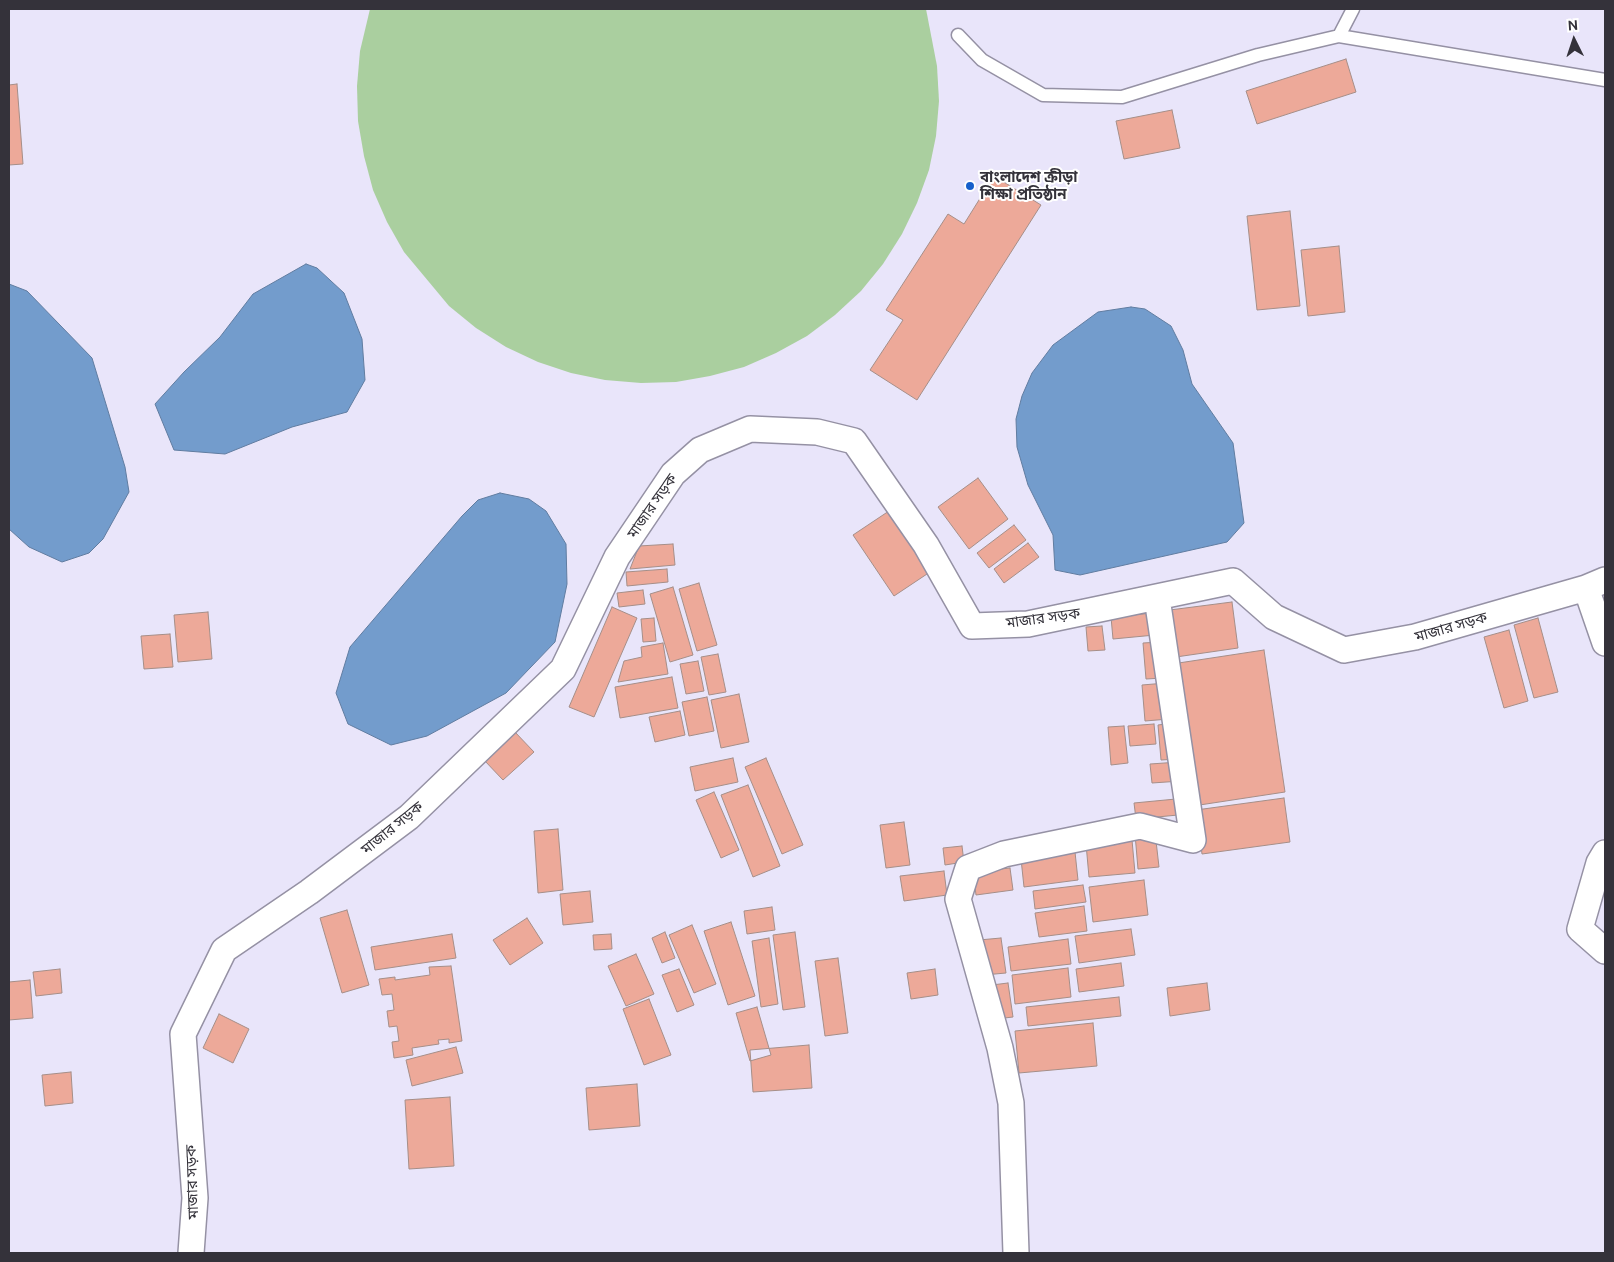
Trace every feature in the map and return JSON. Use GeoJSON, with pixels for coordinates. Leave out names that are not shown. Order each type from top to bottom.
{"type":"FeatureCollection","features":[{"type":"Feature","properties":{"kind":"street","name":"মাজার সড়ক"},"geometry":{"type":"LineString","coordinates":[[191,1253],[195,1198],[183,1034],[224,950],[309,892],[409,817],[563,670],[617,557],[673,474],[700,450],[750,429],[817,432],[854,441],[926,545],[972,626],[1028,624],[1233,581],[1274,617],[1344,650],[1415,637],[1595,584]]}},
{"type":"Feature","properties":{"kind":"street"},"geometry":{"type":"LineString","coordinates":[[1595,584],[1605,643]]}},
{"type":"Feature","properties":{"kind":"street"},"geometry":{"type":"LineString","coordinates":[[1016,1253],[1011,1103],[1000,1048],[958,899],[968,868],[1004,854],[1140,826],[1193,840],[1157,598]]}},
{"type":"Feature","properties":{"kind":"street"},"geometry":{"type":"LineString","coordinates":[[1605,853],[1599,864],[1580,929],[1605,952]]}},
{"type":"Feature","properties":{"kind":"lane"},"geometry":{"type":"LineString","coordinates":[[1339,36],[1353,9]]}},
{"type":"Feature","properties":{"kind":"lane"},"geometry":{"type":"LineString","coordinates":[[958,35],[982,60],[1043,95],[1122,97],[1258,56],[1339,36],[1605,80]]}},
{"type":"Feature","properties":{"kind":"green space"},"geometry":{"type":"Polygon","coordinates":[[[370,9],[926,9],[937,66],[939,101],[936,136],[929,170],[917,203],[902,234],[883,264],[861,291],[835,315],[807,336],[776,353],[744,367],[676,382],[641,383],[605,380],[571,373],[538,362],[506,347],[476,328],[449,306],[404,252],[387,222],[373,190],[364,156],[358,121],[357,86],[360,51],[370,9]]]}},
{"type":"Feature","properties":{"kind":"water"},"geometry":{"type":"Polygon","coordinates":[[[306,264],[317,268],[344,293],[362,339],[365,380],[347,412],[292,427],[225,454],[174,450],[155,404],[220,337],[253,294],[306,264]]]}},
{"type":"Feature","properties":{"kind":"water"},"geometry":{"type":"Polygon","coordinates":[[[9,284],[27,291],[92,358],[125,467],[129,492],[103,539],[89,553],[62,562],[29,547],[9,529],[9,284]]]}},
{"type":"Feature","properties":{"kind":"water"},"geometry":{"type":"Polygon","coordinates":[[[1131,307],[1145,309],[1171,326],[1183,350],[1192,384],[1233,443],[1244,523],[1227,542],[1080,575],[1055,570],[1053,535],[1028,485],[1017,447],[1016,419],[1022,396],[1032,373],[1053,345],[1098,312],[1131,307]]]}},
{"type":"Feature","properties":{"kind":"water"},"geometry":{"type":"Polygon","coordinates":[[[500,493],[529,499],[546,511],[566,544],[567,584],[555,642],[506,693],[427,736],[391,745],[348,724],[336,693],[350,647],[462,516],[478,500],[500,493]]]}},
{"type":"Feature","properties":{"kind":"building"},"geometry":{"type":"Polygon","coordinates":[[[1346,59],[1356,92],[1257,124],[1246,91],[1346,59]]]}},
{"type":"Feature","properties":{"kind":"building"},"geometry":{"type":"Polygon","coordinates":[[[17,84],[23,164],[9,165],[9,85],[17,84]]]}},
{"type":"Feature","properties":{"kind":"building"},"geometry":{"type":"Polygon","coordinates":[[[1172,110],[1180,148],[1124,159],[1116,121],[1172,110]]]}},
{"type":"Feature","properties":{"kind":"building"},"geometry":{"type":"Polygon","coordinates":[[[994,176],[1041,205],[917,400],[870,370],[903,320],[886,310],[948,214],[964,224],[994,176]]]}},
{"type":"Feature","properties":{"kind":"building"},"geometry":{"type":"Polygon","coordinates":[[[1290,211],[1300,306],[1257,310],[1247,216],[1290,211]]]}},
{"type":"Feature","properties":{"kind":"building"},"geometry":{"type":"Polygon","coordinates":[[[1339,246],[1345,312],[1308,316],[1301,250],[1339,246]]]}},
{"type":"Feature","properties":{"kind":"building"},"geometry":{"type":"Polygon","coordinates":[[[978,478],[1008,519],[969,549],[938,507],[978,478]]]}},
{"type":"Feature","properties":{"kind":"building"},"geometry":{"type":"Polygon","coordinates":[[[892,509],[933,570],[894,596],[853,535],[892,509]]]}},
{"type":"Feature","properties":{"kind":"building"},"geometry":{"type":"Polygon","coordinates":[[[1014,525],[1026,540],[989,568],[977,553],[1014,525]]]}},
{"type":"Feature","properties":{"kind":"building"},"geometry":{"type":"Polygon","coordinates":[[[1028,543],[1039,557],[1004,583],[994,569],[1028,543]]]}},
{"type":"Feature","properties":{"kind":"building"},"geometry":{"type":"Polygon","coordinates":[[[673,544],[675,565],[630,569],[639,546],[673,544]]]}},
{"type":"Feature","properties":{"kind":"building"},"geometry":{"type":"Polygon","coordinates":[[[667,569],[668,582],[627,586],[626,572],[667,569]]]}},
{"type":"Feature","properties":{"kind":"building"},"geometry":{"type":"Polygon","coordinates":[[[699,583],[717,645],[697,651],[679,589],[699,583]]]}},
{"type":"Feature","properties":{"kind":"building"},"geometry":{"type":"Polygon","coordinates":[[[673,587],[693,655],[670,662],[650,594],[673,587]]]}},
{"type":"Feature","properties":{"kind":"building"},"geometry":{"type":"Polygon","coordinates":[[[643,590],[645,604],[619,607],[617,593],[643,590]]]}},
{"type":"Feature","properties":{"kind":"building"},"geometry":{"type":"Polygon","coordinates":[[[1232,602],[1238,648],[1169,658],[1162,611],[1232,602]]]}},
{"type":"Feature","properties":{"kind":"building"},"geometry":{"type":"Polygon","coordinates":[[[612,607],[637,618],[594,717],[569,707],[612,607]]]}},
{"type":"Feature","properties":{"kind":"building"},"geometry":{"type":"Polygon","coordinates":[[[208,612],[212,659],[178,662],[174,615],[208,612]]]}},
{"type":"Feature","properties":{"kind":"building"},"geometry":{"type":"Polygon","coordinates":[[[1153,613],[1155,635],[1113,639],[1111,617],[1153,613]]]}},
{"type":"Feature","properties":{"kind":"building"},"geometry":{"type":"Polygon","coordinates":[[[654,618],[656,641],[643,642],[641,619],[654,618]]]}},
{"type":"Feature","properties":{"kind":"building"},"geometry":{"type":"Polygon","coordinates":[[[1538,618],[1558,692],[1534,698],[1514,625],[1538,618]]]}},
{"type":"Feature","properties":{"kind":"building"},"geometry":{"type":"Polygon","coordinates":[[[1102,626],[1105,650],[1088,651],[1086,627],[1102,626]]]}},
{"type":"Feature","properties":{"kind":"building"},"geometry":{"type":"Polygon","coordinates":[[[1509,630],[1528,701],[1504,708],[1484,637],[1509,630]]]}},
{"type":"Feature","properties":{"kind":"building"},"geometry":{"type":"Polygon","coordinates":[[[170,634],[173,667],[144,669],[141,636],[170,634]]]}},
{"type":"Feature","properties":{"kind":"building"},"geometry":{"type":"Polygon","coordinates":[[[1160,642],[1163,678],[1146,679],[1143,643],[1160,642]]]}},
{"type":"Feature","properties":{"kind":"building"},"geometry":{"type":"Polygon","coordinates":[[[663,643],[668,674],[618,682],[624,661],[642,657],[641,647],[663,643]]]}},
{"type":"Feature","properties":{"kind":"building"},"geometry":{"type":"Polygon","coordinates":[[[1264,650],[1285,792],[1193,806],[1172,664],[1264,650]]]}},
{"type":"Feature","properties":{"kind":"building"},"geometry":{"type":"Polygon","coordinates":[[[718,654],[726,692],[709,695],[701,657],[718,654]]]}},
{"type":"Feature","properties":{"kind":"building"},"geometry":{"type":"Polygon","coordinates":[[[698,661],[704,691],[686,694],[680,664],[698,661]]]}},
{"type":"Feature","properties":{"kind":"building"},"geometry":{"type":"Polygon","coordinates":[[[672,677],[678,708],[620,718],[615,687],[672,677]]]}},
{"type":"Feature","properties":{"kind":"building"},"geometry":{"type":"Polygon","coordinates":[[[1166,683],[1169,719],[1145,721],[1142,685],[1166,683]]]}},
{"type":"Feature","properties":{"kind":"building"},"geometry":{"type":"Polygon","coordinates":[[[739,694],[749,742],[721,748],[711,700],[739,694]]]}},
{"type":"Feature","properties":{"kind":"building"},"geometry":{"type":"Polygon","coordinates":[[[707,697],[714,731],[689,736],[682,702],[707,697]]]}},
{"type":"Feature","properties":{"kind":"building"},"geometry":{"type":"Polygon","coordinates":[[[680,711],[685,735],[655,742],[649,717],[680,711]]]}},
{"type":"Feature","properties":{"kind":"building"},"geometry":{"type":"Polygon","coordinates":[[[1173,723],[1177,759],[1161,760],[1158,725],[1173,723]]]}},
{"type":"Feature","properties":{"kind":"building"},"geometry":{"type":"Polygon","coordinates":[[[1154,724],[1156,744],[1130,746],[1128,726],[1154,724]]]}},
{"type":"Feature","properties":{"kind":"building"},"geometry":{"type":"Polygon","coordinates":[[[1124,726],[1128,763],[1111,765],[1108,727],[1124,726]]]}},
{"type":"Feature","properties":{"kind":"building"},"geometry":{"type":"Polygon","coordinates":[[[514,731],[534,752],[503,780],[484,760],[514,731]]]}},
{"type":"Feature","properties":{"kind":"building"},"geometry":{"type":"Polygon","coordinates":[[[733,758],[738,782],[695,791],[690,767],[733,758]]]}},
{"type":"Feature","properties":{"kind":"building"},"geometry":{"type":"Polygon","coordinates":[[[766,758],[803,845],[782,854],[745,767],[766,758]]]}},
{"type":"Feature","properties":{"kind":"building"},"geometry":{"type":"Polygon","coordinates":[[[1179,762],[1181,781],[1152,783],[1150,764],[1179,762]]]}},
{"type":"Feature","properties":{"kind":"building"},"geometry":{"type":"Polygon","coordinates":[[[748,785],[780,866],[753,877],[721,795],[748,785]]]}},
{"type":"Feature","properties":{"kind":"building"},"geometry":{"type":"Polygon","coordinates":[[[714,792],[739,850],[721,858],[696,800],[714,792]]]}},
{"type":"Feature","properties":{"kind":"building"},"geometry":{"type":"Polygon","coordinates":[[[1284,798],[1290,842],[1202,854],[1196,810],[1284,798]]]}},
{"type":"Feature","properties":{"kind":"building"},"geometry":{"type":"Polygon","coordinates":[[[1176,799],[1178,815],[1136,819],[1134,803],[1176,799]]]}},
{"type":"Feature","properties":{"kind":"building"},"geometry":{"type":"Polygon","coordinates":[[[904,822],[910,865],[886,868],[880,825],[904,822]]]}},
{"type":"Feature","properties":{"kind":"building"},"geometry":{"type":"Polygon","coordinates":[[[558,829],[563,890],[538,893],[534,831],[558,829]]]}},
{"type":"Feature","properties":{"kind":"building"},"geometry":{"type":"Polygon","coordinates":[[[1155,832],[1159,867],[1138,869],[1135,834],[1155,832]]]}},
{"type":"Feature","properties":{"kind":"building"},"geometry":{"type":"Polygon","coordinates":[[[1132,840],[1135,873],[1089,877],[1086,844],[1132,840]]]}},
{"type":"Feature","properties":{"kind":"building"},"geometry":{"type":"Polygon","coordinates":[[[962,846],[964,862],[945,865],[943,848],[962,846]]]}},
{"type":"Feature","properties":{"kind":"building"},"geometry":{"type":"Polygon","coordinates":[[[1075,852],[1078,880],[1024,887],[1021,859],[1075,852]]]}},
{"type":"Feature","properties":{"kind":"building"},"geometry":{"type":"Polygon","coordinates":[[[1010,868],[1013,890],[976,895],[973,872],[1010,868]]]}},
{"type":"Feature","properties":{"kind":"building"},"geometry":{"type":"Polygon","coordinates":[[[944,871],[947,895],[904,901],[900,876],[944,871]]]}},
{"type":"Feature","properties":{"kind":"building"},"geometry":{"type":"Polygon","coordinates":[[[1144,880],[1148,915],[1093,922],[1089,887],[1144,880]]]}},
{"type":"Feature","properties":{"kind":"building"},"geometry":{"type":"Polygon","coordinates":[[[1083,885],[1086,902],[1035,909],[1033,891],[1083,885]]]}},
{"type":"Feature","properties":{"kind":"building"},"geometry":{"type":"Polygon","coordinates":[[[590,891],[593,922],[563,925],[560,894],[590,891]]]}},
{"type":"Feature","properties":{"kind":"building"},"geometry":{"type":"Polygon","coordinates":[[[1084,906],[1087,931],[1039,937],[1035,913],[1084,906]]]}},
{"type":"Feature","properties":{"kind":"building"},"geometry":{"type":"Polygon","coordinates":[[[772,907],[775,930],[747,934],[744,911],[772,907]]]}},
{"type":"Feature","properties":{"kind":"building"},"geometry":{"type":"Polygon","coordinates":[[[347,910],[369,985],[342,993],[320,918],[347,910]]]}},
{"type":"Feature","properties":{"kind":"building"},"geometry":{"type":"Polygon","coordinates":[[[527,918],[543,943],[510,965],[493,940],[527,918]]]}},
{"type":"Feature","properties":{"kind":"building"},"geometry":{"type":"Polygon","coordinates":[[[731,922],[755,996],[728,1005],[704,931],[731,922]]]}},
{"type":"Feature","properties":{"kind":"building"},"geometry":{"type":"Polygon","coordinates":[[[692,925],[716,984],[694,993],[669,935],[692,925]]]}},
{"type":"Feature","properties":{"kind":"building"},"geometry":{"type":"Polygon","coordinates":[[[1131,929],[1135,955],[1079,963],[1075,936],[1131,929]]]}},
{"type":"Feature","properties":{"kind":"building"},"geometry":{"type":"Polygon","coordinates":[[[665,932],[675,958],[662,963],[652,938],[665,932]]]}},
{"type":"Feature","properties":{"kind":"building"},"geometry":{"type":"Polygon","coordinates":[[[795,932],[805,1007],[783,1010],[773,935],[795,932]]]}},
{"type":"Feature","properties":{"kind":"building"},"geometry":{"type":"Polygon","coordinates":[[[452,934],[456,958],[375,970],[371,947],[452,934]]]}},
{"type":"Feature","properties":{"kind":"building"},"geometry":{"type":"Polygon","coordinates":[[[611,934],[612,949],[594,950],[593,935],[611,934]]]}},
{"type":"Feature","properties":{"kind":"building"},"geometry":{"type":"Polygon","coordinates":[[[769,938],[778,1004],[761,1007],[752,941],[769,938]]]}},
{"type":"Feature","properties":{"kind":"building"},"geometry":{"type":"Polygon","coordinates":[[[1001,938],[1006,973],[984,975],[979,940],[1001,938]]]}},
{"type":"Feature","properties":{"kind":"building"},"geometry":{"type":"Polygon","coordinates":[[[1068,939],[1071,964],[1011,971],[1008,947],[1068,939]]]}},
{"type":"Feature","properties":{"kind":"building"},"geometry":{"type":"Polygon","coordinates":[[[636,954],[654,994],[626,1006],[608,966],[636,954]]]}},
{"type":"Feature","properties":{"kind":"building"},"geometry":{"type":"Polygon","coordinates":[[[838,958],[848,1033],[825,1036],[815,961],[838,958]]]}},
{"type":"Feature","properties":{"kind":"building"},"geometry":{"type":"Polygon","coordinates":[[[1121,963],[1124,986],[1079,992],[1076,969],[1121,963]]]}},
{"type":"Feature","properties":{"kind":"building"},"geometry":{"type":"Polygon","coordinates":[[[451,966],[462,1041],[449,1043],[449,1039],[438,1040],[439,1044],[412,1048],[413,1055],[394,1058],[392,1042],[399,1041],[397,1026],[389,1027],[387,1011],[394,1010],[392,994],[382,995],[379,979],[395,977],[395,980],[430,975],[429,967],[451,966]]]}},
{"type":"Feature","properties":{"kind":"building"},"geometry":{"type":"Polygon","coordinates":[[[1068,968],[1071,997],[1015,1004],[1012,975],[1068,968]]]}},
{"type":"Feature","properties":{"kind":"building"},"geometry":{"type":"Polygon","coordinates":[[[60,969],[62,993],[36,996],[33,972],[60,969]]]}},
{"type":"Feature","properties":{"kind":"building"},"geometry":{"type":"Polygon","coordinates":[[[679,969],[694,1005],[677,1012],[662,975],[679,969]]]}},
{"type":"Feature","properties":{"kind":"building"},"geometry":{"type":"Polygon","coordinates":[[[935,969],[938,995],[911,999],[907,973],[935,969]]]}},
{"type":"Feature","properties":{"kind":"building"},"geometry":{"type":"Polygon","coordinates":[[[30,980],[33,1018],[9,1020],[9,982],[30,980]]]}},
{"type":"Feature","properties":{"kind":"building"},"geometry":{"type":"Polygon","coordinates":[[[1008,983],[1013,1017],[996,1019],[992,985],[1008,983]]]}},
{"type":"Feature","properties":{"kind":"building"},"geometry":{"type":"Polygon","coordinates":[[[1207,983],[1210,1010],[1170,1016],[1167,988],[1207,983]]]}},
{"type":"Feature","properties":{"kind":"building"},"geometry":{"type":"Polygon","coordinates":[[[1119,997],[1121,1016],[1028,1026],[1026,1007],[1119,997]]]}},
{"type":"Feature","properties":{"kind":"building"},"geometry":{"type":"Polygon","coordinates":[[[649,999],[671,1055],[644,1065],[623,1009],[649,999]]]}},
{"type":"Feature","properties":{"kind":"building"},"geometry":{"type":"Polygon","coordinates":[[[757,1007],[771,1055],[750,1061],[736,1013],[757,1007]]]}},
{"type":"Feature","properties":{"kind":"building"},"geometry":{"type":"Polygon","coordinates":[[[219,1014],[249,1029],[233,1063],[203,1048],[219,1014]]]}},
{"type":"Feature","properties":{"kind":"building"},"geometry":{"type":"Polygon","coordinates":[[[1093,1023],[1097,1066],[1019,1073],[1015,1031],[1093,1023]]]}},
{"type":"Feature","properties":{"kind":"building"},"geometry":{"type":"Polygon","coordinates":[[[809,1045],[812,1088],[753,1092],[750,1050],[809,1045]]]}},
{"type":"Feature","properties":{"kind":"building"},"geometry":{"type":"Polygon","coordinates":[[[456,1047],[463,1073],[412,1086],[406,1060],[456,1047]]]}},
{"type":"Feature","properties":{"kind":"building"},"geometry":{"type":"Polygon","coordinates":[[[71,1072],[73,1103],[45,1106],[42,1075],[71,1072]]]}},
{"type":"Feature","properties":{"kind":"building"},"geometry":{"type":"Polygon","coordinates":[[[637,1084],[640,1126],[589,1130],[586,1088],[637,1084]]]}},
{"type":"Feature","properties":{"kind":"building"},"geometry":{"type":"Polygon","coordinates":[[[450,1097],[454,1166],[409,1169],[405,1100],[450,1097]]]}},
{"type":"Feature","properties":{"kind":"place","name":"বাংলাদেশ ক্রীড়া শিক্ষা প্রতিষ্ঠান"},"geometry":{"type":"Point","coordinates":[970,186]}}]}
